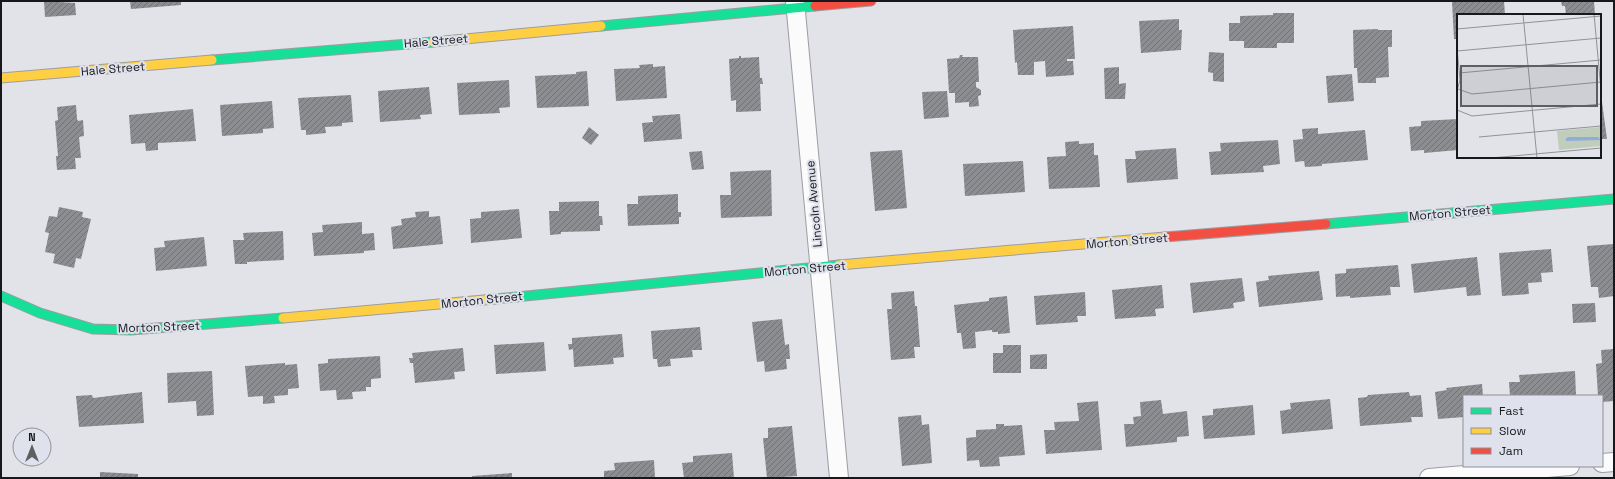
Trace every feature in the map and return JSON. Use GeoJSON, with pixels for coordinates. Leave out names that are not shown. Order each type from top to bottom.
{"type":"FeatureCollection","features":[{"type":"Feature","properties":{"kind":"street","name":"Hale Street"},"geometry":{"type":"LineString","coordinates":[[1,78],[442,41],[796,4],[871,1]]}},
{"type":"Feature","properties":{"kind":"street","name":"Lincoln Avenue"},"geometry":{"type":"LineString","coordinates":[[796,4],[839,478]]}},
{"type":"Feature","properties":{"kind":"street","name":"Morton Street"},"geometry":{"type":"LineString","coordinates":[[1,296],[40,313],[94,328],[131,330],[409,307],[819,267],[1614,199]]}},
{"type":"Feature","properties":{"kind":"street"},"geometry":{"type":"LineString","coordinates":[[1603,463],[1614,462]]}},
{"type":"Feature","properties":{"kind":"street"},"geometry":{"type":"LineString","coordinates":[[1429,478],[1558,467]]}},
{"type":"Feature","properties":{"kind":"building"},"geometry":{"type":"Polygon","coordinates":[[[44,1],[75,3],[76,15],[45,17],[44,1]]]}},
{"type":"Feature","properties":{"kind":"building"},"geometry":{"type":"Polygon","coordinates":[[[130,1],[181,1],[181,5],[131,9],[130,1]]]}},
{"type":"Feature","properties":{"kind":"building"},"geometry":{"type":"Polygon","coordinates":[[[1452,1],[1504,1],[1505,14],[1457,14],[1457,39],[1454,39],[1452,1]]]}},
{"type":"Feature","properties":{"kind":"building"},"geometry":{"type":"Polygon","coordinates":[[[1561,1],[1594,1],[1595,14],[1566,14],[1565,6],[1562,6],[1561,1]]]}},
{"type":"Feature","properties":{"kind":"building"},"geometry":{"type":"Polygon","coordinates":[[[1273,13],[1294,13],[1294,43],[1277,43],[1277,48],[1244,48],[1244,41],[1229,41],[1229,23],[1240,23],[1240,16],[1273,15],[1273,13]]]}},
{"type":"Feature","properties":{"kind":"building"},"geometry":{"type":"Polygon","coordinates":[[[1179,19],[1179,30],[1182,30],[1181,50],[1141,53],[1139,21],[1179,19]]]}},
{"type":"Feature","properties":{"kind":"building"},"geometry":{"type":"Polygon","coordinates":[[[1073,26],[1075,59],[1067,59],[1067,61],[1073,61],[1074,75],[1046,77],[1045,61],[1034,62],[1034,75],[1018,75],[1017,62],[1015,63],[1013,30],[1073,26]]]}},
{"type":"Feature","properties":{"kind":"building"},"geometry":{"type":"Polygon","coordinates":[[[1353,30],[1392,30],[1392,47],[1388,47],[1389,77],[1376,78],[1376,83],[1358,83],[1357,68],[1354,68],[1353,30]]]}},
{"type":"Feature","properties":{"kind":"building"},"geometry":{"type":"Polygon","coordinates":[[[1209,52],[1224,53],[1224,82],[1213,81],[1213,73],[1208,72],[1209,52]]]}},
{"type":"Feature","properties":{"kind":"building"},"geometry":{"type":"Polygon","coordinates":[[[960,55],[963,55],[962,57],[978,57],[979,82],[976,82],[976,87],[981,90],[981,95],[978,96],[979,106],[969,107],[969,102],[955,103],[955,93],[949,93],[947,59],[959,58],[960,55]]]}},
{"type":"Feature","properties":{"kind":"building"},"geometry":{"type":"Polygon","coordinates":[[[739,56],[741,56],[741,58],[759,57],[760,78],[762,78],[763,84],[760,84],[761,111],[736,112],[736,100],[731,101],[729,59],[739,58],[739,56]]]}},
{"type":"Feature","properties":{"kind":"building"},"geometry":{"type":"Polygon","coordinates":[[[653,64],[653,67],[665,66],[667,98],[616,101],[614,69],[640,68],[639,65],[653,64]]]}},
{"type":"Feature","properties":{"kind":"building"},"geometry":{"type":"Polygon","coordinates":[[[1119,67],[1119,84],[1126,83],[1125,99],[1105,99],[1104,68],[1119,67]]]}},
{"type":"Feature","properties":{"kind":"building"},"geometry":{"type":"Polygon","coordinates":[[[587,71],[589,106],[537,108],[535,76],[576,74],[576,72],[587,71]]]}},
{"type":"Feature","properties":{"kind":"building"},"geometry":{"type":"Polygon","coordinates":[[[1352,74],[1354,101],[1328,103],[1326,76],[1352,74]]]}},
{"type":"Feature","properties":{"kind":"building"},"geometry":{"type":"Polygon","coordinates":[[[509,80],[510,107],[499,108],[500,113],[459,115],[457,83],[509,80]]]}},
{"type":"Feature","properties":{"kind":"building"},"geometry":{"type":"Polygon","coordinates":[[[429,87],[432,114],[420,115],[421,119],[380,122],[378,91],[429,87]]]}},
{"type":"Feature","properties":{"kind":"building"},"geometry":{"type":"Polygon","coordinates":[[[947,91],[949,117],[924,119],[922,92],[947,91]]]}},
{"type":"Feature","properties":{"kind":"building"},"geometry":{"type":"Polygon","coordinates":[[[1601,94],[1607,139],[1601,139],[1601,94]]]}},
{"type":"Feature","properties":{"kind":"building"},"geometry":{"type":"Polygon","coordinates":[[[351,95],[353,122],[342,123],[342,126],[325,127],[326,133],[306,135],[306,130],[301,130],[298,98],[351,95]]]}},
{"type":"Feature","properties":{"kind":"building"},"geometry":{"type":"Polygon","coordinates":[[[272,101],[274,128],[263,129],[263,133],[222,136],[220,105],[272,101]]]}},
{"type":"Feature","properties":{"kind":"building"},"geometry":{"type":"Polygon","coordinates":[[[76,105],[77,119],[78,121],[83,120],[84,136],[79,137],[81,158],[75,158],[76,169],[57,170],[56,156],[58,156],[55,121],[58,120],[57,107],[76,105]]]}},
{"type":"Feature","properties":{"kind":"building"},"geometry":{"type":"Polygon","coordinates":[[[193,109],[196,141],[158,143],[158,150],[146,151],[145,143],[131,144],[129,115],[193,109]]]}},
{"type":"Feature","properties":{"kind":"building"},"geometry":{"type":"Polygon","coordinates":[[[680,114],[682,139],[644,142],[642,123],[653,122],[652,116],[680,114]]]}},
{"type":"Feature","properties":{"kind":"building"},"geometry":{"type":"Polygon","coordinates":[[[1457,119],[1457,150],[1424,153],[1424,150],[1411,151],[1409,127],[1421,126],[1421,121],[1457,119]]]}},
{"type":"Feature","properties":{"kind":"building"},"geometry":{"type":"Polygon","coordinates":[[[589,127],[599,135],[591,145],[582,138],[589,127]]]}},
{"type":"Feature","properties":{"kind":"building"},"geometry":{"type":"Polygon","coordinates":[[[1318,128],[1318,134],[1365,130],[1368,160],[1305,167],[1304,161],[1295,162],[1293,140],[1303,139],[1302,129],[1318,128]]]}},
{"type":"Feature","properties":{"kind":"building"},"geometry":{"type":"Polygon","coordinates":[[[1278,140],[1280,164],[1263,166],[1264,172],[1211,175],[1209,152],[1221,151],[1220,143],[1278,140]]]}},
{"type":"Feature","properties":{"kind":"building"},"geometry":{"type":"Polygon","coordinates":[[[1079,141],[1079,144],[1094,143],[1094,155],[1098,155],[1100,187],[1049,189],[1047,157],[1066,156],[1065,142],[1079,141]]]}},
{"type":"Feature","properties":{"kind":"building"},"geometry":{"type":"Polygon","coordinates":[[[1176,148],[1178,179],[1127,183],[1125,159],[1136,159],[1135,151],[1176,148]]]}},
{"type":"Feature","properties":{"kind":"building"},"geometry":{"type":"Polygon","coordinates":[[[902,150],[907,208],[875,211],[870,152],[902,150]]]}},
{"type":"Feature","properties":{"kind":"building"},"geometry":{"type":"Polygon","coordinates":[[[702,151],[704,169],[692,170],[689,152],[702,151]]]}},
{"type":"Feature","properties":{"kind":"building"},"geometry":{"type":"Polygon","coordinates":[[[1023,161],[1025,192],[965,196],[963,164],[1023,161]]]}},
{"type":"Feature","properties":{"kind":"building"},"geometry":{"type":"Polygon","coordinates":[[[771,170],[772,216],[721,218],[720,195],[731,195],[730,172],[771,170]]]}},
{"type":"Feature","properties":{"kind":"building"},"geometry":{"type":"Polygon","coordinates":[[[678,194],[678,212],[681,212],[679,224],[628,226],[627,204],[638,204],[638,196],[678,194]]]}},
{"type":"Feature","properties":{"kind":"building"},"geometry":{"type":"Polygon","coordinates":[[[599,201],[599,216],[602,216],[603,225],[600,225],[600,231],[561,232],[561,234],[550,235],[549,211],[559,211],[559,202],[599,201]]]}},
{"type":"Feature","properties":{"kind":"building"},"geometry":{"type":"Polygon","coordinates":[[[59,207],[83,212],[82,217],[91,219],[81,259],[76,258],[74,268],[53,263],[55,254],[45,252],[49,233],[45,232],[49,216],[57,217],[59,207]]]}},
{"type":"Feature","properties":{"kind":"building"},"geometry":{"type":"Polygon","coordinates":[[[519,209],[522,238],[471,243],[470,219],[481,218],[481,212],[519,209]]]}},
{"type":"Feature","properties":{"kind":"building"},"geometry":{"type":"Polygon","coordinates":[[[429,211],[429,217],[440,216],[443,244],[393,249],[391,227],[402,225],[401,219],[416,217],[415,212],[429,211]]]}},
{"type":"Feature","properties":{"kind":"building"},"geometry":{"type":"Polygon","coordinates":[[[362,222],[362,234],[374,233],[375,250],[364,251],[364,253],[314,256],[312,233],[323,232],[322,225],[362,222]]]}},
{"type":"Feature","properties":{"kind":"building"},"geometry":{"type":"Polygon","coordinates":[[[283,231],[284,260],[235,264],[233,240],[244,240],[243,233],[283,231]]]}},
{"type":"Feature","properties":{"kind":"building"},"geometry":{"type":"Polygon","coordinates":[[[204,237],[207,266],[156,271],[154,248],[165,247],[164,241],[204,237]]]}},
{"type":"Feature","properties":{"kind":"building"},"geometry":{"type":"Polygon","coordinates":[[[1614,244],[1614,296],[1599,298],[1598,287],[1591,287],[1587,246],[1614,244]]]}},
{"type":"Feature","properties":{"kind":"building"},"geometry":{"type":"Polygon","coordinates":[[[1551,249],[1553,272],[1541,273],[1542,282],[1528,283],[1529,294],[1502,296],[1499,253],[1551,249]]]}},
{"type":"Feature","properties":{"kind":"building"},"geometry":{"type":"Polygon","coordinates":[[[1477,257],[1481,295],[1467,296],[1466,287],[1414,293],[1411,264],[1477,257]]]}},
{"type":"Feature","properties":{"kind":"building"},"geometry":{"type":"Polygon","coordinates":[[[1398,265],[1400,287],[1390,287],[1391,295],[1350,298],[1350,296],[1336,297],[1335,274],[1346,273],[1346,269],[1398,265]]]}},
{"type":"Feature","properties":{"kind":"building"},"geometry":{"type":"Polygon","coordinates":[[[1319,271],[1323,300],[1259,307],[1256,282],[1269,280],[1268,276],[1319,271]]]}},
{"type":"Feature","properties":{"kind":"building"},"geometry":{"type":"Polygon","coordinates":[[[1242,278],[1245,301],[1233,303],[1234,308],[1193,313],[1190,283],[1242,278]]]}},
{"type":"Feature","properties":{"kind":"building"},"geometry":{"type":"Polygon","coordinates":[[[1162,285],[1164,308],[1155,309],[1156,316],[1115,319],[1112,290],[1162,285]]]}},
{"type":"Feature","properties":{"kind":"building"},"geometry":{"type":"Polygon","coordinates":[[[914,291],[915,306],[917,306],[920,347],[914,347],[915,358],[891,360],[887,309],[892,309],[891,293],[914,291]]]}},
{"type":"Feature","properties":{"kind":"building"},"geometry":{"type":"Polygon","coordinates":[[[1085,292],[1086,316],[1077,316],[1078,322],[1036,325],[1034,296],[1085,292]]]}},
{"type":"Feature","properties":{"kind":"building"},"geometry":{"type":"Polygon","coordinates":[[[1007,296],[1010,333],[998,334],[998,332],[992,332],[992,330],[975,332],[976,348],[963,349],[961,333],[957,333],[954,305],[989,301],[989,298],[1007,296]]]}},
{"type":"Feature","properties":{"kind":"building"},"geometry":{"type":"Polygon","coordinates":[[[1595,303],[1596,322],[1573,323],[1572,304],[1595,303]]]}},
{"type":"Feature","properties":{"kind":"building"},"geometry":{"type":"Polygon","coordinates":[[[782,319],[785,345],[789,344],[790,359],[786,359],[787,369],[765,372],[764,361],[757,362],[752,322],[782,319]]]}},
{"type":"Feature","properties":{"kind":"building"},"geometry":{"type":"Polygon","coordinates":[[[700,327],[702,350],[692,350],[693,357],[670,359],[671,366],[658,367],[657,359],[653,359],[651,331],[700,327]]]}},
{"type":"Feature","properties":{"kind":"building"},"geometry":{"type":"Polygon","coordinates":[[[622,334],[624,357],[613,358],[614,364],[574,367],[573,349],[569,350],[568,344],[572,344],[572,338],[622,334]]]}},
{"type":"Feature","properties":{"kind":"building"},"geometry":{"type":"Polygon","coordinates":[[[544,342],[546,371],[496,374],[494,345],[544,342]]]}},
{"type":"Feature","properties":{"kind":"building"},"geometry":{"type":"Polygon","coordinates":[[[1003,345],[1021,345],[1021,373],[993,373],[993,353],[1003,353],[1003,345]]]}},
{"type":"Feature","properties":{"kind":"building"},"geometry":{"type":"Polygon","coordinates":[[[463,348],[465,371],[454,372],[455,379],[415,383],[413,363],[410,363],[409,358],[413,358],[412,353],[463,348]]]}},
{"type":"Feature","properties":{"kind":"building"},"geometry":{"type":"Polygon","coordinates":[[[1614,349],[1614,401],[1603,402],[1603,395],[1598,395],[1596,364],[1602,363],[1601,350],[1614,349]]]}},
{"type":"Feature","properties":{"kind":"building"},"geometry":{"type":"Polygon","coordinates":[[[1047,354],[1047,369],[1030,369],[1030,355],[1047,354]]]}},
{"type":"Feature","properties":{"kind":"building"},"geometry":{"type":"Polygon","coordinates":[[[380,356],[381,378],[371,379],[371,387],[366,387],[366,391],[352,392],[353,399],[337,400],[336,390],[320,391],[318,364],[328,363],[328,359],[380,356]]]}},
{"type":"Feature","properties":{"kind":"building"},"geometry":{"type":"Polygon","coordinates":[[[285,363],[285,365],[297,364],[299,388],[288,389],[288,395],[274,396],[275,403],[263,404],[263,396],[248,397],[245,366],[285,363]]]}},
{"type":"Feature","properties":{"kind":"building"},"geometry":{"type":"Polygon","coordinates":[[[212,371],[214,415],[197,416],[196,401],[168,403],[167,373],[212,371]]]}},
{"type":"Feature","properties":{"kind":"building"},"geometry":{"type":"Polygon","coordinates":[[[1575,371],[1576,395],[1510,395],[1509,382],[1520,382],[1519,375],[1575,371]]]}},
{"type":"Feature","properties":{"kind":"building"},"geometry":{"type":"Polygon","coordinates":[[[1482,384],[1483,395],[1463,395],[1463,417],[1438,419],[1435,392],[1447,390],[1446,388],[1482,384]]]}},
{"type":"Feature","properties":{"kind":"building"},"geometry":{"type":"Polygon","coordinates":[[[142,392],[144,423],[79,427],[76,396],[92,395],[93,398],[142,392]]]}},
{"type":"Feature","properties":{"kind":"building"},"geometry":{"type":"Polygon","coordinates":[[[1409,392],[1410,396],[1421,395],[1423,417],[1411,417],[1412,422],[1360,426],[1358,398],[1367,397],[1368,395],[1409,392]]]}},
{"type":"Feature","properties":{"kind":"building"},"geometry":{"type":"Polygon","coordinates":[[[1330,399],[1333,429],[1282,434],[1280,411],[1291,409],[1290,403],[1330,399]]]}},
{"type":"Feature","properties":{"kind":"building"},"geometry":{"type":"Polygon","coordinates":[[[1161,400],[1163,414],[1187,411],[1189,436],[1177,437],[1177,442],[1126,447],[1124,424],[1134,424],[1133,417],[1141,416],[1140,402],[1161,400]]]}},
{"type":"Feature","properties":{"kind":"building"},"geometry":{"type":"Polygon","coordinates":[[[1098,401],[1102,450],[1046,454],[1044,430],[1055,430],[1054,422],[1079,421],[1077,403],[1098,401]]]}},
{"type":"Feature","properties":{"kind":"building"},"geometry":{"type":"Polygon","coordinates":[[[1253,405],[1255,435],[1204,439],[1202,416],[1213,415],[1213,409],[1253,405]]]}},
{"type":"Feature","properties":{"kind":"building"},"geometry":{"type":"Polygon","coordinates":[[[921,415],[922,425],[929,424],[932,463],[902,466],[898,417],[921,415]]]}},
{"type":"Feature","properties":{"kind":"building"},"geometry":{"type":"Polygon","coordinates":[[[996,424],[1004,424],[1004,426],[1022,425],[1025,455],[999,457],[1000,466],[980,467],[979,460],[967,461],[966,438],[976,437],[976,430],[996,429],[996,424]]]}},
{"type":"Feature","properties":{"kind":"building"},"geometry":{"type":"Polygon","coordinates":[[[792,426],[797,476],[767,478],[763,438],[768,438],[768,428],[792,426]]]}},
{"type":"Feature","properties":{"kind":"building"},"geometry":{"type":"Polygon","coordinates":[[[732,453],[734,478],[684,478],[682,463],[693,462],[693,456],[732,453]]]}},
{"type":"Feature","properties":{"kind":"building"},"geometry":{"type":"Polygon","coordinates":[[[654,460],[655,478],[604,478],[604,471],[615,470],[614,463],[654,460]]]}},
{"type":"Feature","properties":{"kind":"building"},"geometry":{"type":"Polygon","coordinates":[[[100,472],[138,474],[138,478],[100,478],[100,472]]]}},
{"type":"Feature","properties":{"kind":"building"},"geometry":{"type":"Polygon","coordinates":[[[512,473],[512,478],[472,478],[472,476],[512,473]]]}},
{"type":"Feature","properties":{"kind":"traffic: fast"},"geometry":{"type":"LineString","coordinates":[[601,26],[815,6]]}},
{"type":"Feature","properties":{"kind":"traffic: fast"},"geometry":{"type":"LineString","coordinates":[[212,60],[433,42]]}},
{"type":"Feature","properties":{"kind":"traffic: fast"},"geometry":{"type":"LineString","coordinates":[[1326,224],[1614,199]]}},
{"type":"Feature","properties":{"kind":"traffic: fast"},"geometry":{"type":"LineString","coordinates":[[495,299],[839,265]]}},
{"type":"Feature","properties":{"kind":"traffic: fast"},"geometry":{"type":"LineString","coordinates":[[1,296],[40,313],[93,329],[131,330],[283,318]]}},
{"type":"Feature","properties":{"kind":"traffic: slow"},"geometry":{"type":"LineString","coordinates":[[433,42],[601,26]]}},
{"type":"Feature","properties":{"kind":"traffic: slow"},"geometry":{"type":"LineString","coordinates":[[1,78],[212,60]]}},
{"type":"Feature","properties":{"kind":"traffic: slow"},"geometry":{"type":"LineString","coordinates":[[839,265],[1165,237]]}},
{"type":"Feature","properties":{"kind":"traffic: slow"},"geometry":{"type":"LineString","coordinates":[[283,318],[495,299]]}},
{"type":"Feature","properties":{"kind":"traffic: jam"},"geometry":{"type":"LineString","coordinates":[[815,6],[871,1]]}},
{"type":"Feature","properties":{"kind":"traffic: jam"},"geometry":{"type":"LineString","coordinates":[[1165,237],[1326,224]]}}]}
